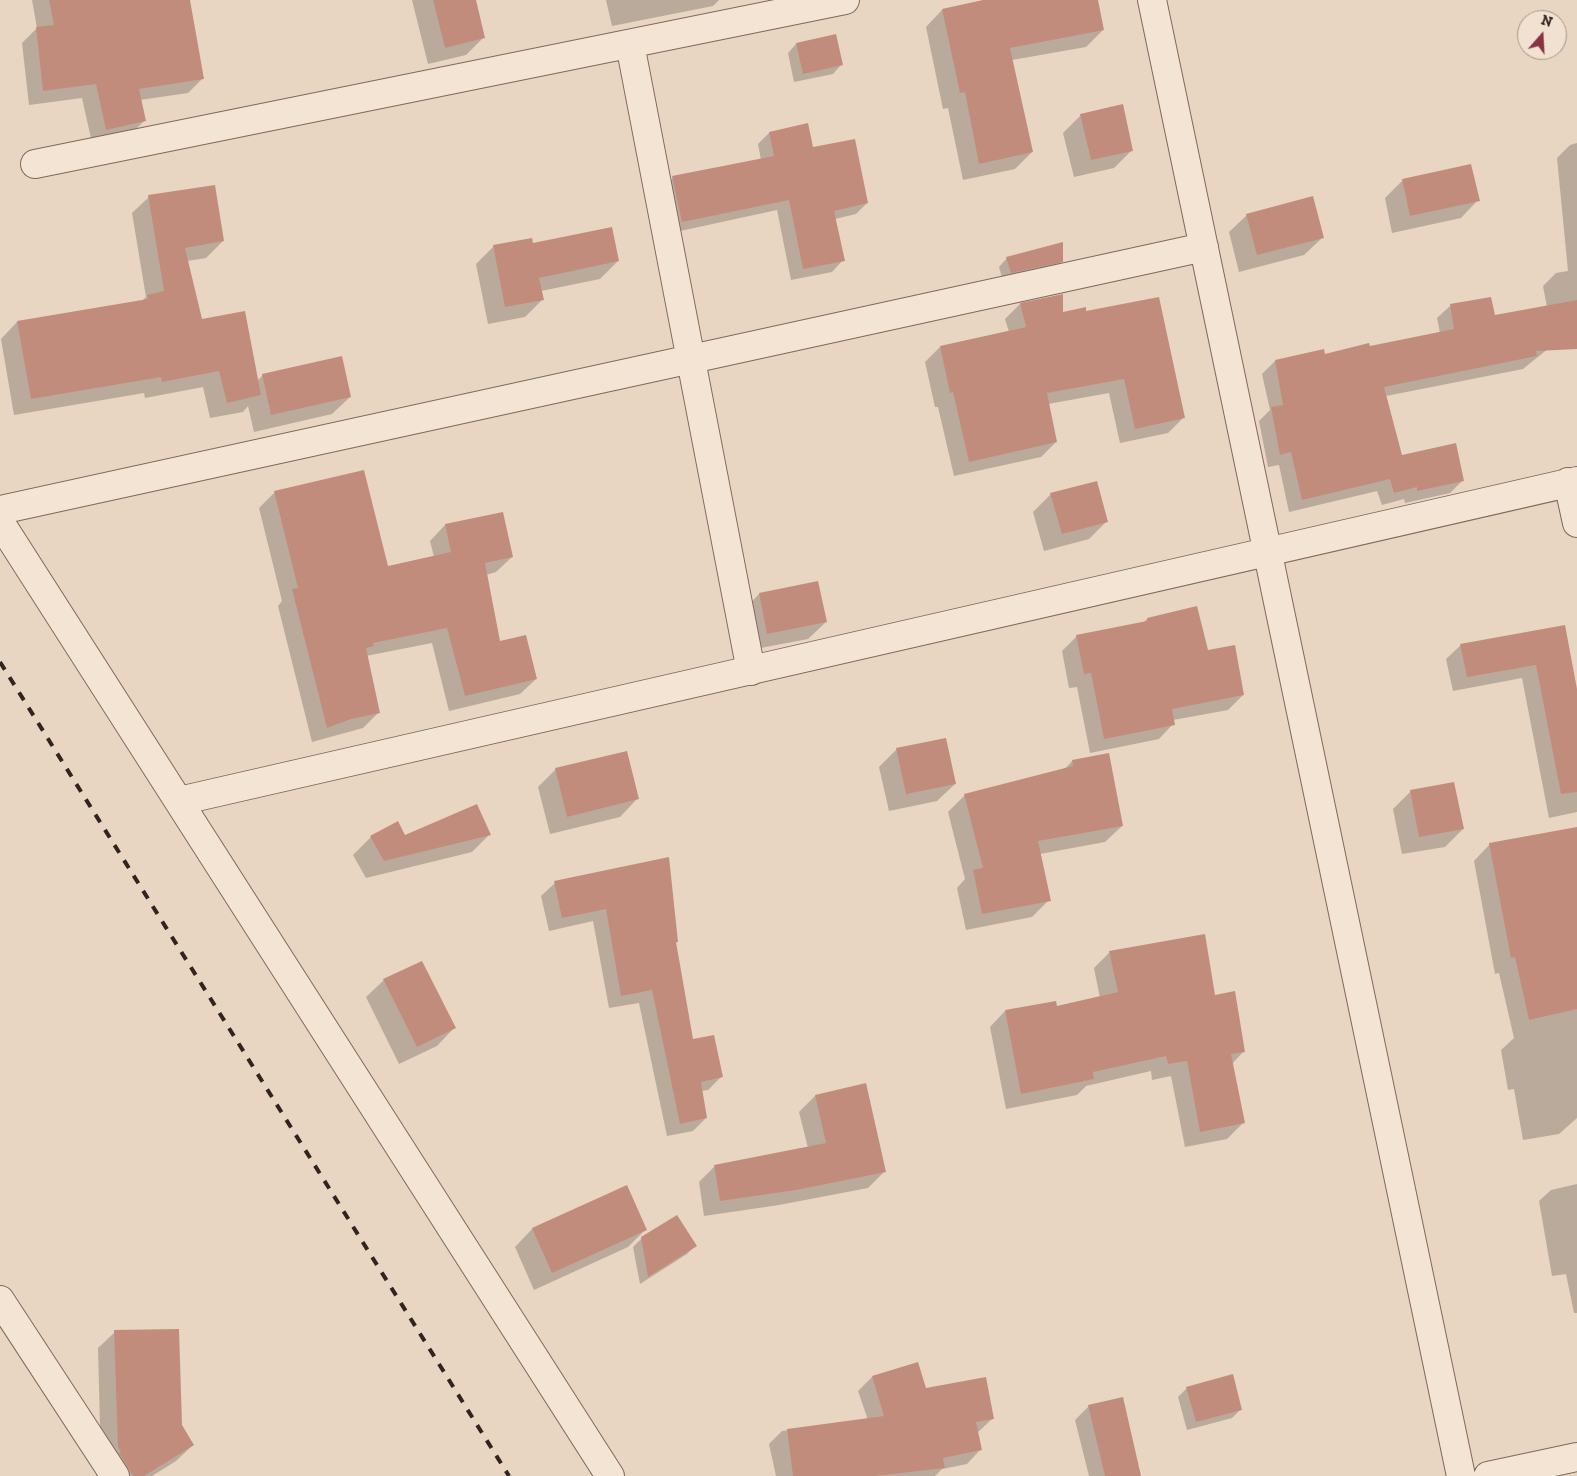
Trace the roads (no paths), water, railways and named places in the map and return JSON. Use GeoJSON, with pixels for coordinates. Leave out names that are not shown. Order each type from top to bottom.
{"type":"FeatureCollection","features":[{"type":"Feature","properties":{"kind":"street"},"geometry":{"type":"LineString","coordinates":[[35,164],[845,0]]}},
{"type":"Feature","properties":{"kind":"street"},"geometry":{"type":"LineString","coordinates":[[1152,0],[1461,1476]]}},
{"type":"Feature","properties":{"kind":"street"},"geometry":{"type":"LineString","coordinates":[[630,44],[751,671]]}},
{"type":"Feature","properties":{"kind":"street"},"geometry":{"type":"LineString","coordinates":[[0,510],[1204,247]]}},
{"type":"Feature","properties":{"kind":"street"},"geometry":{"type":"LineString","coordinates":[[179,801],[1573,481],[1577,523]]}},
{"type":"Feature","properties":{"kind":"street"},"geometry":{"type":"LineString","coordinates":[[0,522],[610,1476]]}},
{"type":"Feature","properties":{"kind":"street"},"geometry":{"type":"LineString","coordinates":[[0,1300],[115,1476]]}},
{"type":"Feature","properties":{"kind":"street"},"geometry":{"type":"LineString","coordinates":[[1488,1476],[1577,1457]]}},
{"type":"Feature","properties":{"kind":"railway"},"geometry":{"type":"LineString","coordinates":[[0,662],[509,1476]]}}]}
